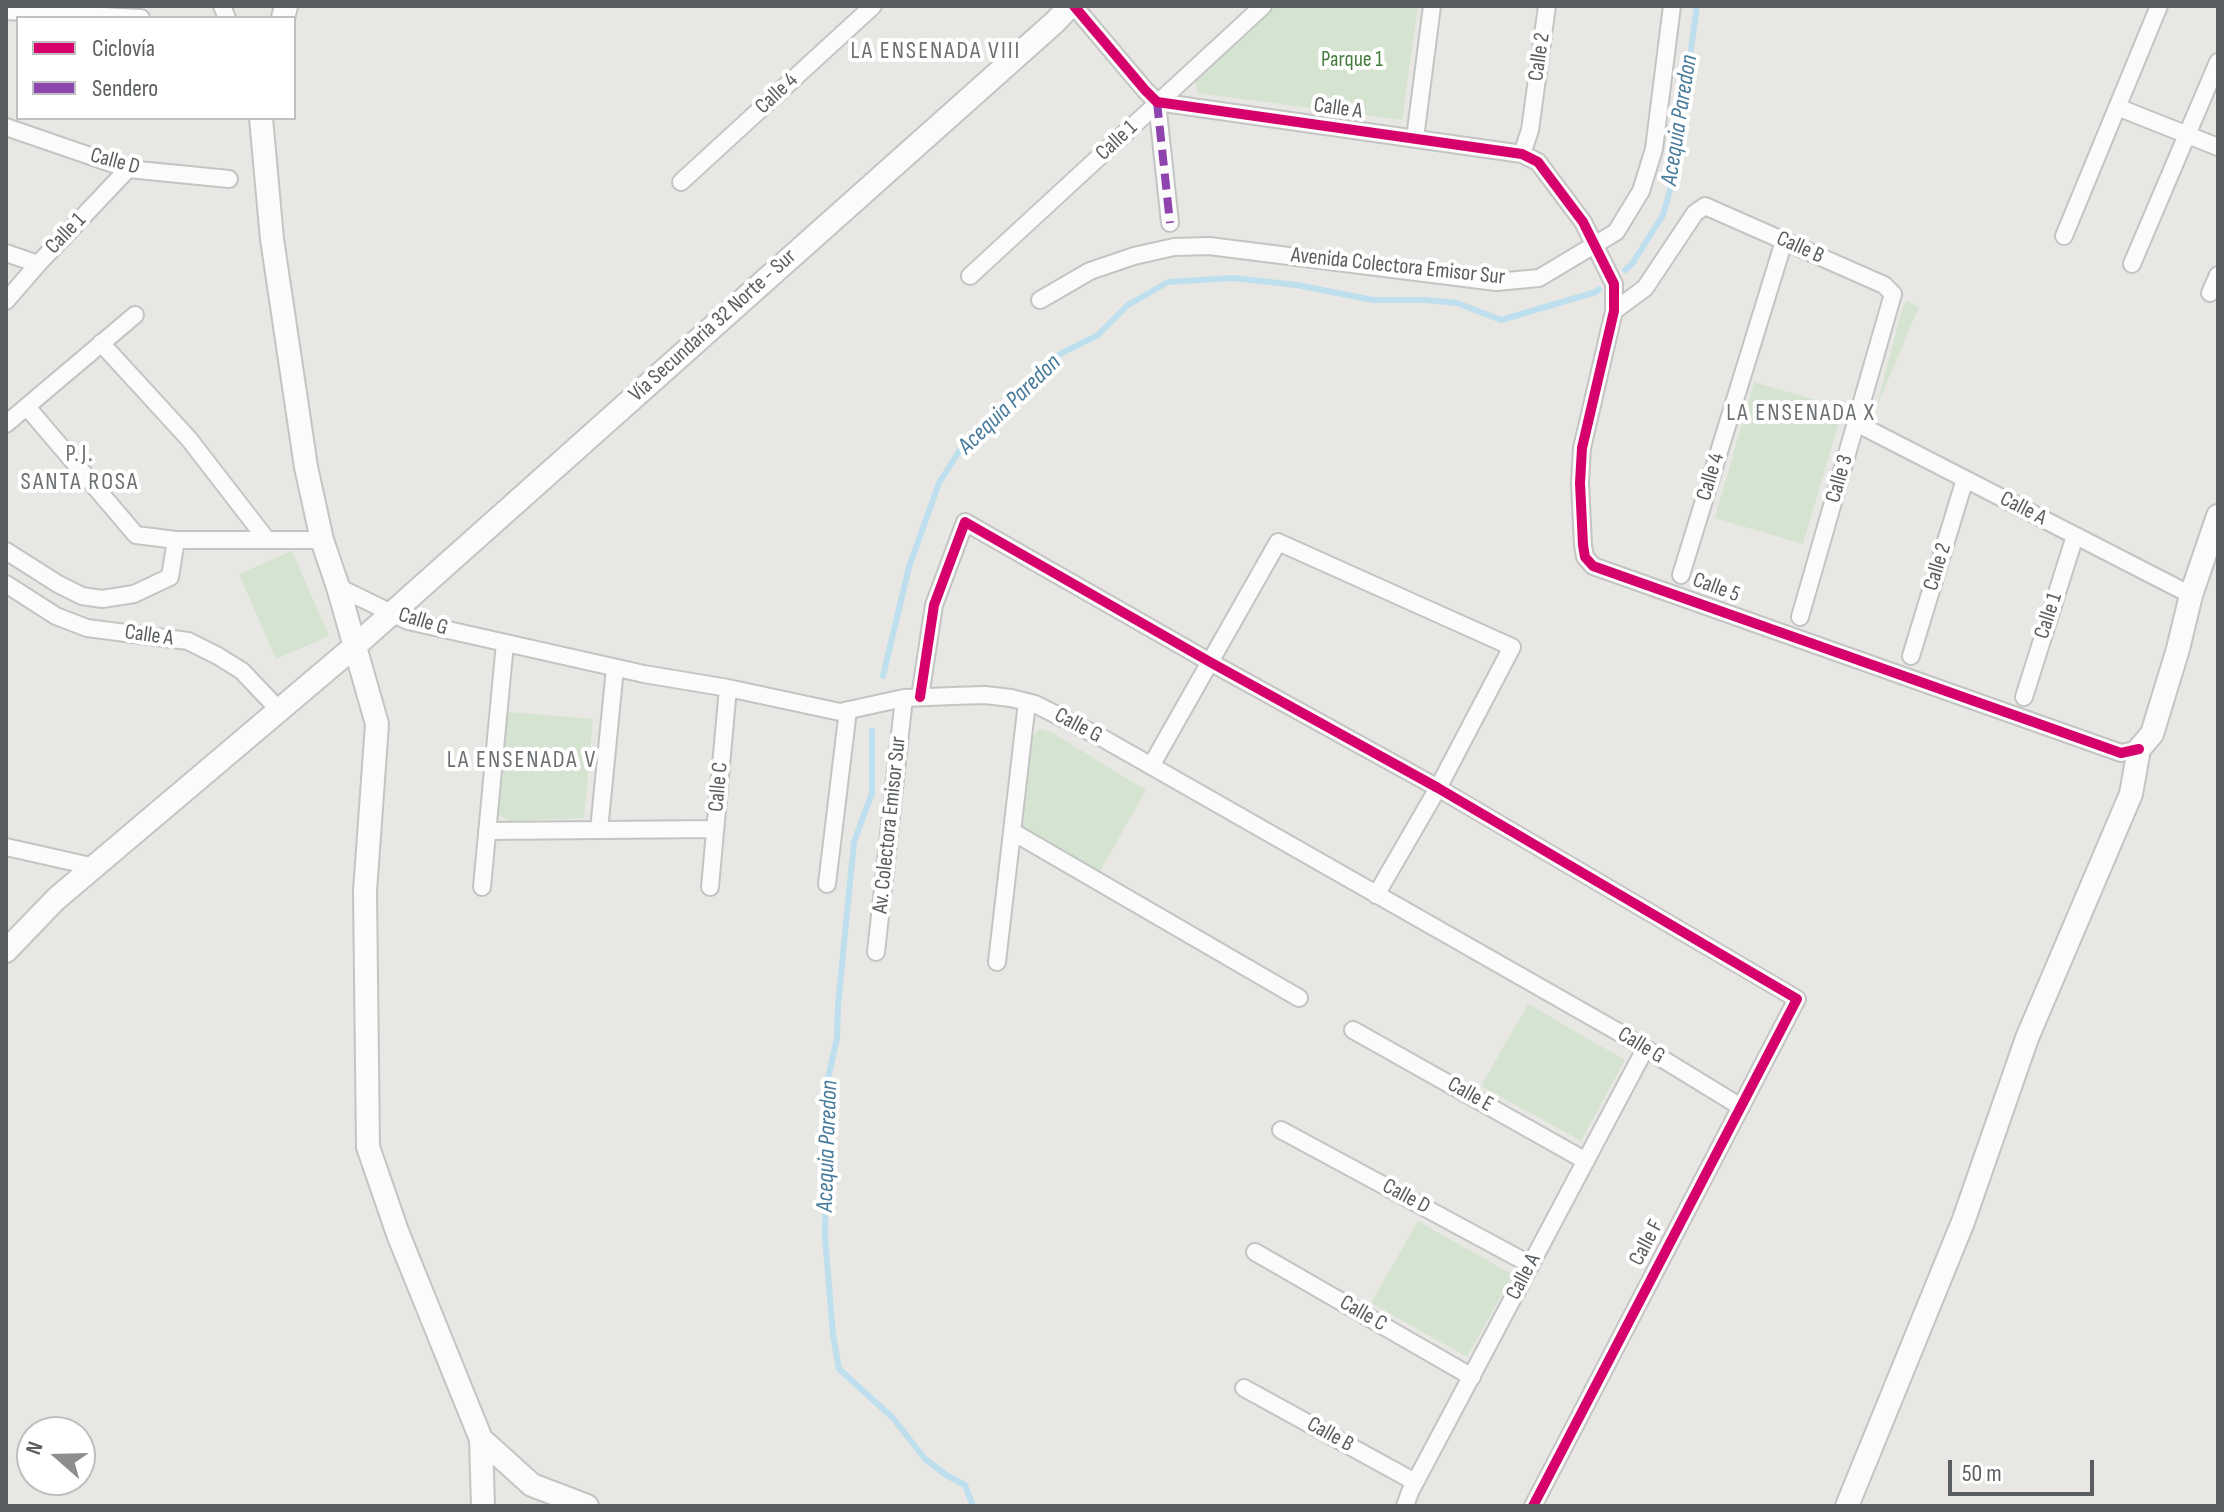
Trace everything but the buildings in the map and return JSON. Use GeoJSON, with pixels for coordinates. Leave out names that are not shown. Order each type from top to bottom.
{"type":"FeatureCollection","features":[{"type":"Feature","properties":{"kind":"street","name":"Calle 4"},"geometry":{"type":"LineString","coordinates":[[681,182],[873,6]]}},
{"type":"Feature","properties":{"kind":"street"},"geometry":{"type":"LineString","coordinates":[[1072,6],[1157,102],[1170,223]]}},
{"type":"Feature","properties":{"kind":"street","name":"Vía Secundaria 32 Norte - Sur"},"geometry":{"type":"LineString","coordinates":[[6,951],[56,899],[355,646],[1072,6]]}},
{"type":"Feature","properties":{"kind":"street","name":"Calle 1"},"geometry":{"type":"LineString","coordinates":[[970,276],[1263,6]]}},
{"type":"Feature","properties":{"kind":"street"},"geometry":{"type":"LineString","coordinates":[[1415,138],[1432,6]]}},
{"type":"Feature","properties":{"kind":"street","name":"Calle 2"},"geometry":{"type":"LineString","coordinates":[[1522,154],[1530,130],[1547,6]]}},
{"type":"Feature","properties":{"kind":"street","name":"Avenida Colectora Emisor Sur"},"geometry":{"type":"LineString","coordinates":[[1040,300],[1090,271],[1174,247],[1209,246],[1496,282],[1539,278],[1616,232],[1641,191],[1654,149],[1672,6]]}},
{"type":"Feature","properties":{"kind":"street"},"geometry":{"type":"LineString","coordinates":[[2064,236],[2159,6]]}},
{"type":"Feature","properties":{"kind":"street"},"geometry":{"type":"LineString","coordinates":[[6,11],[102,16]]}},
{"type":"Feature","properties":{"kind":"street"},"geometry":{"type":"LineString","coordinates":[[2132,264],[2218,62]]}},
{"type":"Feature","properties":{"kind":"street","name":"Calle A"},"geometry":{"type":"LineString","coordinates":[[1157,102],[1522,154]]}},
{"type":"Feature","properties":{"kind":"street"},"geometry":{"type":"LineString","coordinates":[[2117,107],[2218,147]]}},
{"type":"Feature","properties":{"kind":"street"},"geometry":{"type":"LineString","coordinates":[[261,120],[272,239],[306,467],[322,540],[377,724],[365,891],[368,1147],[398,1234],[481,1439],[483,1506]]}},
{"type":"Feature","properties":{"kind":"street","name":"Calle D"},"geometry":{"type":"LineString","coordinates":[[6,127],[128,169],[229,179]]}},
{"type":"Feature","properties":{"kind":"street"},"geometry":{"type":"LineString","coordinates":[[1522,154],[1538,162],[1583,222],[1596,245]]}},
{"type":"Feature","properties":{"kind":"street","name":"Calle 1"},"geometry":{"type":"LineString","coordinates":[[6,301],[128,169]]}},
{"type":"Feature","properties":{"kind":"street","name":"Calle B"},"geometry":{"type":"LineString","coordinates":[[1614,311],[1645,288],[1695,213],[1705,206],[1884,285],[1893,294]]}},
{"type":"Feature","properties":{"kind":"street","name":"Calle 4"},"geometry":{"type":"LineString","coordinates":[[1681,575],[1784,241]]}},
{"type":"Feature","properties":{"kind":"street","name":"Calle 5"},"geometry":{"type":"LineString","coordinates":[[1596,245],[1614,284],[1614,311],[1582,448],[1583,545],[1585,557],[1593,566],[2121,753],[2139,749]]}},
{"type":"Feature","properties":{"kind":"street"},"geometry":{"type":"LineString","coordinates":[[6,253],[38,264]]}},
{"type":"Feature","properties":{"kind":"street"},"geometry":{"type":"LineString","coordinates":[[2210,293],[2218,275]]}},
{"type":"Feature","properties":{"kind":"street","name":"Calle 3"},"geometry":{"type":"LineString","coordinates":[[1800,617],[1893,294]]}},
{"type":"Feature","properties":{"kind":"street"},"geometry":{"type":"LineString","coordinates":[[6,424],[135,315]]}},
{"type":"Feature","properties":{"kind":"street"},"geometry":{"type":"LineString","coordinates":[[101,343],[189,439],[267,540]]}},
{"type":"Feature","properties":{"kind":"street"},"geometry":{"type":"LineString","coordinates":[[27,407],[136,535],[176,540],[322,540]]}},
{"type":"Feature","properties":{"kind":"street","name":"Calle A"},"geometry":{"type":"LineString","coordinates":[[1856,423],[2191,595]]}},
{"type":"Feature","properties":{"kind":"street","name":"Calle 2"},"geometry":{"type":"LineString","coordinates":[[1911,656],[1965,479]]}},
{"type":"Feature","properties":{"kind":"street"},"geometry":{"type":"LineString","coordinates":[[1847,1506],[1963,1222],[2027,1038],[2131,794],[2139,749],[2152,734],[2191,595],[2218,516]]}},
{"type":"Feature","properties":{"kind":"street","name":"Av. Colectora Emisor Sur"},"geometry":{"type":"LineString","coordinates":[[876,952],[912,698],[934,605],[965,522],[1210,662]]}},
{"type":"Feature","properties":{"kind":"street","name":"Calle 1"},"geometry":{"type":"LineString","coordinates":[[2024,697],[2075,536]]}},
{"type":"Feature","properties":{"kind":"street"},"geometry":{"type":"LineString","coordinates":[[6,551],[82,596],[102,599],[134,594],[170,577],[176,540]]}},
{"type":"Feature","properties":{"kind":"street"},"geometry":{"type":"LineString","coordinates":[[1151,766],[1278,542],[1512,647],[1438,788],[1376,895]]}},
{"type":"Feature","properties":{"kind":"street","name":"Calle A"},"geometry":{"type":"LineString","coordinates":[[6,584],[56,616],[87,628],[188,641],[242,671],[279,710]]}},
{"type":"Feature","properties":{"kind":"street","name":"Calle G"},"geometry":{"type":"LineString","coordinates":[[338,587],[408,621],[615,668],[840,712],[912,698],[985,695],[1027,702],[1064,718],[1151,766],[1741,1107]]}},
{"type":"Feature","properties":{"kind":"street"},"geometry":{"type":"LineString","coordinates":[[482,887],[505,643]]}},
{"type":"Feature","properties":{"kind":"street"},"geometry":{"type":"LineString","coordinates":[[1210,662],[1438,788]]}},
{"type":"Feature","properties":{"kind":"street"},"geometry":{"type":"LineString","coordinates":[[599,830],[615,668]]}},
{"type":"Feature","properties":{"kind":"street","name":"Calle C"},"geometry":{"type":"LineString","coordinates":[[710,887],[728,688]]}},
{"type":"Feature","properties":{"kind":"street"},"geometry":{"type":"LineString","coordinates":[[997,962],[1027,702]]}},
{"type":"Feature","properties":{"kind":"street"},"geometry":{"type":"LineString","coordinates":[[827,884],[848,710]]}},
{"type":"Feature","properties":{"kind":"street","name":"Calle F"},"geometry":{"type":"LineString","coordinates":[[1438,788],[1797,999],[1533,1506]]}},
{"type":"Feature","properties":{"kind":"street"},"geometry":{"type":"LineString","coordinates":[[487,831],[715,829]]}},
{"type":"Feature","properties":{"kind":"street"},"geometry":{"type":"LineString","coordinates":[[1013,832],[1299,998]]}},
{"type":"Feature","properties":{"kind":"street"},"geometry":{"type":"LineString","coordinates":[[6,847],[95,867]]}},
{"type":"Feature","properties":{"kind":"street","name":"Calle E"},"geometry":{"type":"LineString","coordinates":[[1353,1030],[1586,1161]]}},
{"type":"Feature","properties":{"kind":"street","name":"Calle A"},"geometry":{"type":"LineString","coordinates":[[1405,1506],[1645,1049]]}},
{"type":"Feature","properties":{"kind":"street","name":"Calle D"},"geometry":{"type":"LineString","coordinates":[[1281,1130],[1531,1265]]}},
{"type":"Feature","properties":{"kind":"street","name":"Calle C"},"geometry":{"type":"LineString","coordinates":[[1255,1252],[1472,1377]]}},
{"type":"Feature","properties":{"kind":"street","name":"Calle B"},"geometry":{"type":"LineString","coordinates":[[1244,1388],[1415,1482]]}},
{"type":"Feature","properties":{"kind":"street"},"geometry":{"type":"LineString","coordinates":[[481,1439],[532,1485],[587,1506]]}},
{"type":"Feature","properties":{"kind":"green space","name":"Parque 1"},"geometry":{"type":"Polygon","coordinates":[[[1276,6],[1418,6],[1402,120],[1198,93],[1195,81],[1276,6]]]}},
{"type":"Feature","properties":{"kind":"green space"},"geometry":{"type":"Polygon","coordinates":[[[1907,301],[1919,307],[1876,408],[1903,306],[1907,301]]]}},
{"type":"Feature","properties":{"kind":"green space"},"geometry":{"type":"Polygon","coordinates":[[[1754,382],[1843,408],[1803,544],[1715,518],[1754,382]]]}},
{"type":"Feature","properties":{"kind":"green space"},"geometry":{"type":"Polygon","coordinates":[[[292,551],[329,636],[276,659],[239,574],[292,551]]]}},
{"type":"Feature","properties":{"kind":"green space"},"geometry":{"type":"Polygon","coordinates":[[[508,712],[593,719],[584,818],[508,821],[498,814],[508,712]]]}},
{"type":"Feature","properties":{"kind":"green space"},"geometry":{"type":"Polygon","coordinates":[[[1039,729],[1051,732],[1146,790],[1100,871],[1022,831],[1033,737],[1039,729]]]}},
{"type":"Feature","properties":{"kind":"green space"},"geometry":{"type":"Polygon","coordinates":[[[1528,1004],[1625,1060],[1581,1141],[1481,1086],[1528,1004]]]}},
{"type":"Feature","properties":{"kind":"green space"},"geometry":{"type":"Polygon","coordinates":[[[1418,1221],[1513,1275],[1467,1357],[1371,1303],[1418,1221]]]}},
{"type":"Feature","properties":{"kind":"waterway","name":"Acequia Paredon"},"geometry":{"type":"LineString","coordinates":[[1625,270],[1663,215],[1679,159],[1697,6]]}},
{"type":"Feature","properties":{"kind":"waterway","name":"Acequia Paredon"},"geometry":{"type":"LineString","coordinates":[[883,676],[909,567],[939,483],[963,445],[1017,401],[1058,355],[1098,335],[1128,305],[1168,282],[1233,278],[1297,285],[1373,300],[1457,303],[1501,320],[1599,289]]}},
{"type":"Feature","properties":{"kind":"waterway","name":"Acequia Paredon"},"geometry":{"type":"LineString","coordinates":[[872,731],[872,793],[854,842],[837,1038],[828,1078],[830,1107],[825,1237],[833,1335],[839,1369],[893,1418],[925,1459],[965,1485],[973,1506]]}},
{"type":"Feature","properties":{"kind":"marked path"},"geometry":{"type":"LineString","coordinates":[[1157,102],[1170,223]]}},
{"type":"Feature","properties":{"kind":"cycle path"},"geometry":{"type":"LineString","coordinates":[[1074,6],[1157,102],[1522,154],[1538,162],[1583,222],[1614,284],[1614,311],[1582,448],[1583,545],[1585,557],[1593,566],[2121,753],[2139,749]]}},
{"type":"Feature","properties":{"kind":"cycle path"},"geometry":{"type":"LineString","coordinates":[[920,697],[934,605],[965,522],[1438,788],[1797,999],[1533,1506]]}},
{"type":"Feature","properties":{"kind":"district","name":"LA ENSENADA VIII"},"geometry":{"type":"Point","coordinates":[936,52]}},
{"type":"Feature","properties":{"kind":"district","name":"LA ENSENADA X"},"geometry":{"type":"Point","coordinates":[1801,414]}},
{"type":"Feature","properties":{"kind":"district","name":"P.J. SANTA ROSA"},"geometry":{"type":"Point","coordinates":[80,469]}},
{"type":"Feature","properties":{"kind":"district","name":"LA ENSENADA V"},"geometry":{"type":"Point","coordinates":[522,761]}}]}
